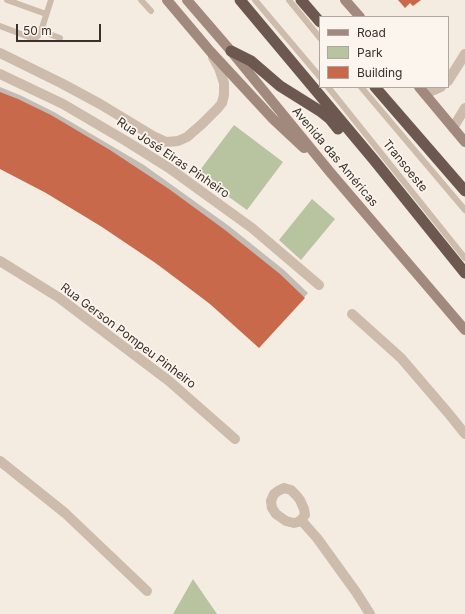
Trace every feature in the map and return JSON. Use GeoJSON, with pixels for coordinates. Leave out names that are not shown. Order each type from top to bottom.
{"type":"FeatureCollection","features":[{"type":"Feature","properties":{"kind":"highway"},"geometry":{"type":"LineString","coordinates":[[240,0],[374,160],[465,273]]}},
{"type":"Feature","properties":{"kind":"highway"},"geometry":{"type":"LineString","coordinates":[[301,0],[319,21]]}},
{"type":"Feature","properties":{"kind":"highway"},"geometry":{"type":"LineString","coordinates":[[231,51],[251,61],[280,86],[320,111],[330,119],[352,145],[374,160]]}},
{"type":"Feature","properties":{"kind":"highway"},"geometry":{"type":"LineString","coordinates":[[376,88],[465,192]]}},
{"type":"Feature","properties":{"kind":"main road"},"geometry":{"type":"LineString","coordinates":[[167,0],[210,51],[277,123],[330,172]]}},
{"type":"Feature","properties":{"kind":"main road","name":"Avenida das Américas"},"geometry":{"type":"LineString","coordinates":[[187,0],[231,51],[330,172],[465,330]]}},
{"type":"Feature","properties":{"kind":"main road"},"geometry":{"type":"LineString","coordinates":[[345,0],[359,16]]}},
{"type":"Feature","properties":{"kind":"main road"},"geometry":{"type":"LineString","coordinates":[[422,90],[465,142]]}},
{"type":"Feature","properties":{"kind":"street"},"geometry":{"type":"LineString","coordinates":[[0,53],[63,84],[166,142],[178,141],[187,137],[218,108],[222,102],[224,95],[224,83],[219,68],[210,51]]}},
{"type":"Feature","properties":{"kind":"street"},"geometry":{"type":"LineString","coordinates":[[464,55],[462,68],[465,70]]}},
{"type":"Feature","properties":{"kind":"street"},"geometry":{"type":"LineString","coordinates":[[449,78],[464,55]]}},
{"type":"Feature","properties":{"kind":"street","name":"Rua José Eiras Pinheiro"},"geometry":{"type":"LineString","coordinates":[[0,74],[64,104],[170,168],[252,228],[318,285]]}},
{"type":"Feature","properties":{"kind":"street"},"geometry":{"type":"LineString","coordinates":[[422,90],[435,88]]}},
{"type":"Feature","properties":{"kind":"street"},"geometry":{"type":"LineString","coordinates":[[453,128],[465,108]]}},
{"type":"Feature","properties":{"kind":"street","name":"Rua Gerson Pompeu Pinheiro"},"geometry":{"type":"LineString","coordinates":[[0,261],[58,297],[169,381],[235,439]]}},
{"type":"Feature","properties":{"kind":"street"},"geometry":{"type":"LineString","coordinates":[[352,314],[401,358],[465,434]]}},
{"type":"Feature","properties":{"kind":"street"},"geometry":{"type":"LineString","coordinates":[[0,461],[65,513],[147,591]]}},
{"type":"Feature","properties":{"kind":"street"},"geometry":{"type":"LineString","coordinates":[[301,520],[321,544],[370,614]]}},
{"type":"Feature","properties":{"kind":"lane"},"geometry":{"type":"LineString","coordinates":[[7,0],[46,14]]}},
{"type":"Feature","properties":{"kind":"lane"},"geometry":{"type":"LineString","coordinates":[[0,26],[35,38],[41,31],[51,0]]}},
{"type":"Feature","properties":{"kind":"lane"},"geometry":{"type":"LineString","coordinates":[[141,0],[151,12]]}},
{"type":"Feature","properties":{"kind":"lane"},"geometry":{"type":"LineString","coordinates":[[255,0],[319,76]]}},
{"type":"Feature","properties":{"kind":"lane"},"geometry":{"type":"LineString","coordinates":[[290,0],[319,37]]}},
{"type":"Feature","properties":{"kind":"lane"},"geometry":{"type":"LineString","coordinates":[[41,31],[60,38]]}},
{"type":"Feature","properties":{"kind":"lane","name":"Transoeste"},"geometry":{"type":"LineString","coordinates":[[329,88],[465,258]]}},
{"type":"Feature","properties":{"kind":"lane","name":"Transoeste"},"geometry":{"type":"LineString","coordinates":[[362,88],[465,210]]}},
{"type":"Feature","properties":{"kind":"green space"},"geometry":{"type":"Polygon","coordinates":[[[234,125],[283,162],[247,210],[197,174],[234,125]]]}},
{"type":"Feature","properties":{"kind":"green space"},"geometry":{"type":"Polygon","coordinates":[[[312,199],[335,219],[301,260],[279,240],[312,199]]]}},
{"type":"Feature","properties":{"kind":"green space"},"geometry":{"type":"Polygon","coordinates":[[[193,579],[217,614],[173,614],[193,579]]]}},
{"type":"Feature","properties":{"kind":"building"},"geometry":{"type":"Polygon","coordinates":[[[398,0],[421,0],[413,6],[410,3],[405,8],[398,0]]]}},
{"type":"Feature","properties":{"kind":"building"},"geometry":{"type":"Polygon","coordinates":[[[0,92],[51,115],[110,150],[169,189],[225,230],[280,274],[305,298],[259,348],[210,304],[157,264],[102,227],[46,193],[0,169],[0,92]]]}}]}
